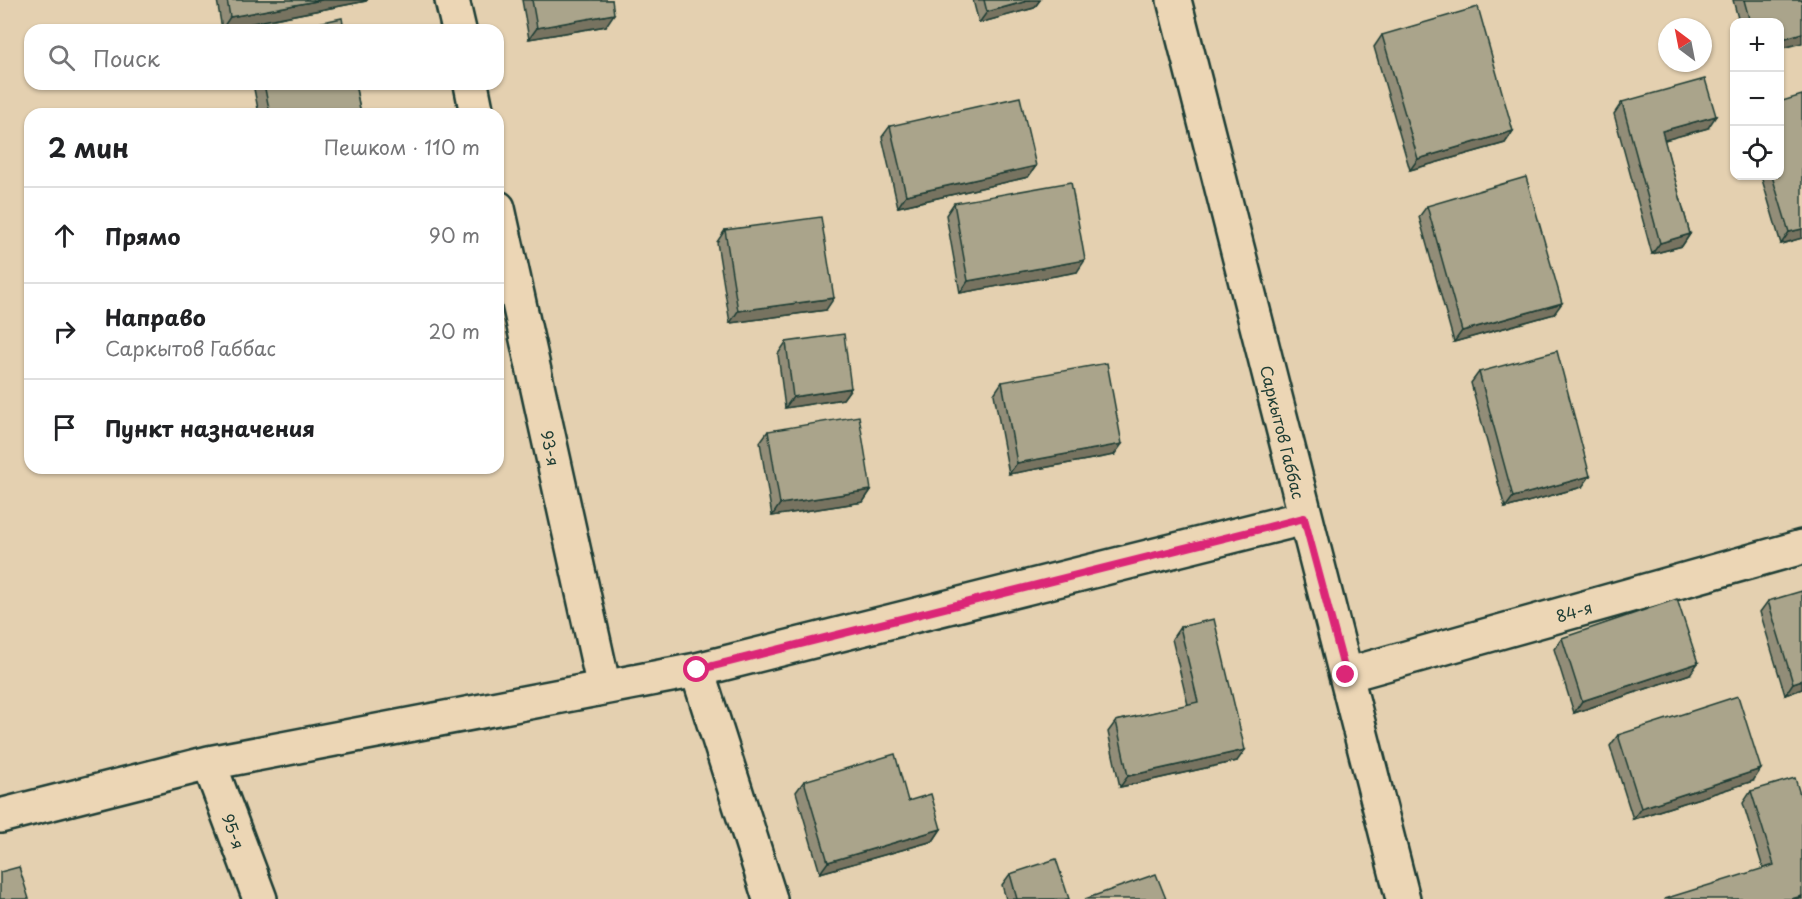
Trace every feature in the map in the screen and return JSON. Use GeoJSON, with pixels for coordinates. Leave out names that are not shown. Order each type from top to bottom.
{"type":"FeatureCollection","features":[{"type":"Feature","properties":{"kind":"street"},"geometry":{"type":"LineString","coordinates":[[452,0],[458,24]]}},
{"type":"Feature","properties":{"kind":"street","name":"Саркытов Габбас"},"geometry":{"type":"LineString","coordinates":[[1174,0],[1304,518],[1403,899]]}},
{"type":"Feature","properties":{"kind":"street"},"geometry":{"type":"LineString","coordinates":[[472,90],[476,108]]}},
{"type":"Feature","properties":{"kind":"street","name":"93-я"},"geometry":{"type":"LineString","coordinates":[[504,234],[604,688]]}},
{"type":"Feature","properties":{"kind":"street"},"geometry":{"type":"LineString","coordinates":[[0,816],[209,763],[697,670],[1304,518]]}},
{"type":"Feature","properties":{"kind":"street","name":"84-я"},"geometry":{"type":"LineString","coordinates":[[1346,675],[1802,547]]}},
{"type":"Feature","properties":{"kind":"street"},"geometry":{"type":"LineString","coordinates":[[697,670],[770,899]]}},
{"type":"Feature","properties":{"kind":"street","name":"95-я"},"geometry":{"type":"LineString","coordinates":[[209,763],[260,899]]}},
{"type":"Feature","properties":{"kind":"building"},"geometry":{"type":"Polygon","coordinates":[[[227,0],[322,0],[230,17],[227,0]]]}},
{"type":"Feature","properties":{"kind":"building"},"geometry":{"type":"Polygon","coordinates":[[[532,0],[612,0],[614,14],[537,28],[532,0]]]}},
{"type":"Feature","properties":{"kind":"building"},"geometry":{"type":"Polygon","coordinates":[[[984,0],[1031,0],[987,12],[984,0]]]}},
{"type":"Feature","properties":{"kind":"building"},"geometry":{"type":"Polygon","coordinates":[[[1744,0],[1802,0],[1802,33],[1784,38],[1784,18],[1749,18],[1744,0]]]}},
{"type":"Feature","properties":{"kind":"building"},"geometry":{"type":"Polygon","coordinates":[[[1478,7],[1513,131],[1418,159],[1382,35],[1478,7]]]}},
{"type":"Feature","properties":{"kind":"building"},"geometry":{"type":"Polygon","coordinates":[[[342,18],[343,24],[314,24],[342,18]]]}},
{"type":"Feature","properties":{"kind":"building"},"geometry":{"type":"Polygon","coordinates":[[[1705,79],[1716,116],[1662,131],[1690,234],[1660,243],[1622,102],[1705,79]]]}},
{"type":"Feature","properties":{"kind":"building"},"geometry":{"type":"Polygon","coordinates":[[[265,90],[356,90],[360,108],[269,108],[265,90]]]}},
{"type":"Feature","properties":{"kind":"building"},"geometry":{"type":"Polygon","coordinates":[[[1802,95],[1802,229],[1789,232],[1773,180],[1784,180],[1784,100],[1802,95]]]}},
{"type":"Feature","properties":{"kind":"building"},"geometry":{"type":"Polygon","coordinates":[[[1020,97],[1036,166],[906,195],[890,126],[1020,97]]]}},
{"type":"Feature","properties":{"kind":"building"},"geometry":{"type":"Polygon","coordinates":[[[1526,177],[1562,303],[1462,331],[1427,206],[1526,177]]]}},
{"type":"Feature","properties":{"kind":"building"},"geometry":{"type":"Polygon","coordinates":[[[1071,182],[1085,260],[968,281],[954,203],[1071,182]]]}},
{"type":"Feature","properties":{"kind":"building"},"geometry":{"type":"Polygon","coordinates":[[[821,217],[834,298],[738,311],[725,230],[821,217]]]}},
{"type":"Feature","properties":{"kind":"building"},"geometry":{"type":"Polygon","coordinates":[[[844,334],[851,388],[793,397],[786,342],[844,334]]]}},
{"type":"Feature","properties":{"kind":"building"},"geometry":{"type":"Polygon","coordinates":[[[1557,351],[1590,476],[1513,497],[1479,372],[1557,351]]]}},
{"type":"Feature","properties":{"kind":"building"},"geometry":{"type":"Polygon","coordinates":[[[1107,363],[1122,444],[1017,463],[1002,382],[1107,363]]]}},
{"type":"Feature","properties":{"kind":"building"},"geometry":{"type":"Polygon","coordinates":[[[859,416],[871,490],[780,504],[768,431],[859,416]]]}},
{"type":"Feature","properties":{"kind":"building"},"geometry":{"type":"Polygon","coordinates":[[[1802,591],[1802,680],[1793,683],[1768,601],[1802,591]]]}},
{"type":"Feature","properties":{"kind":"building"},"geometry":{"type":"Polygon","coordinates":[[[1677,599],[1698,663],[1582,701],[1562,638],[1677,599]]]}},
{"type":"Feature","properties":{"kind":"building"},"geometry":{"type":"Polygon","coordinates":[[[1214,619],[1245,750],[1128,776],[1116,721],[1198,702],[1180,627],[1214,619]]]}},
{"type":"Feature","properties":{"kind":"building"},"geometry":{"type":"Polygon","coordinates":[[[1738,696],[1761,769],[1641,808],[1618,735],[1738,696]]]}},
{"type":"Feature","properties":{"kind":"building"},"geometry":{"type":"Polygon","coordinates":[[[895,754],[908,801],[931,794],[941,829],[828,862],[804,781],[895,754]]]}},
{"type":"Feature","properties":{"kind":"building"},"geometry":{"type":"Polygon","coordinates":[[[1795,778],[1802,801],[1802,896],[1791,899],[1664,899],[1774,865],[1751,791],[1795,778]]]}},
{"type":"Feature","properties":{"kind":"building"},"geometry":{"type":"Polygon","coordinates":[[[1056,859],[1069,899],[1017,899],[1010,874],[1056,859]]]}},
{"type":"Feature","properties":{"kind":"building"},"geometry":{"type":"Polygon","coordinates":[[[19,867],[29,899],[0,899],[0,872],[19,867]]]}},
{"type":"Feature","properties":{"kind":"building"},"geometry":{"type":"Polygon","coordinates":[[[1156,874],[1166,899],[1085,899],[1156,874]]]}},
{"type":"Feature","properties":{"kind":"route"},"geometry":{"type":"LineString","coordinates":[[697,670],[1304,518],[1346,675]]}}]}
